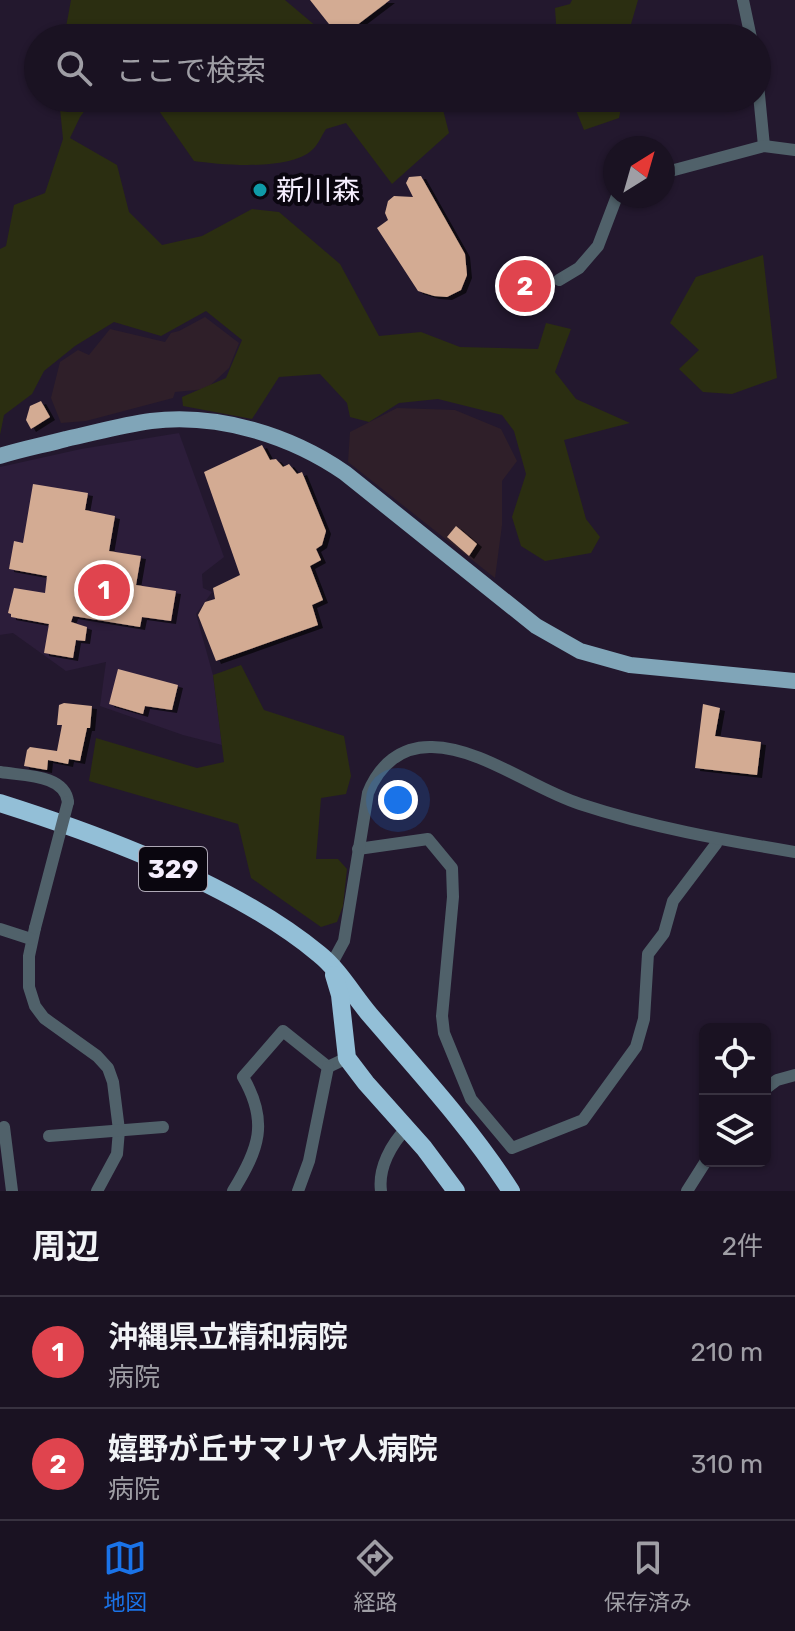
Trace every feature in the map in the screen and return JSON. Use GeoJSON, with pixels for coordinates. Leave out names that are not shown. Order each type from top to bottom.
{"type":"FeatureCollection","features":[{"type":"Feature","properties":{"kind":"highway","name":"329"},"geometry":{"type":"LineString","coordinates":[[0,803],[86,833],[189,877],[266,918],[307,945],[331,965],[361,1005],[448,1105],[511,1191]]}},
{"type":"Feature","properties":{"kind":"highway"},"geometry":{"type":"LineString","coordinates":[[331,965],[340,995],[347,1058],[456,1191]]}},
{"type":"Feature","properties":{"kind":"main road"},"geometry":{"type":"LineString","coordinates":[[0,456],[152,421],[194,420],[251,430],[303,448],[333,464],[536,626],[580,651],[630,665],[795,681]]}},
{"type":"Feature","properties":{"kind":"street"},"geometry":{"type":"LineString","coordinates":[[743,0],[748,24]]}},
{"type":"Feature","properties":{"kind":"street"},"geometry":{"type":"LineString","coordinates":[[761,112],[764,146]]}},
{"type":"Feature","properties":{"kind":"street"},"geometry":{"type":"LineString","coordinates":[[675,170],[764,146],[795,150]]}},
{"type":"Feature","properties":{"kind":"street"},"geometry":{"type":"LineString","coordinates":[[559,280],[579,268],[598,246],[610,208]]}},
{"type":"Feature","properties":{"kind":"street"},"geometry":{"type":"LineString","coordinates":[[331,965],[344,941],[364,805],[374,777],[383,766],[410,749],[429,746],[470,755],[576,803],[640,822],[795,852]]}},
{"type":"Feature","properties":{"kind":"street"},"geometry":{"type":"LineString","coordinates":[[0,772],[54,781],[65,789],[68,802],[33,934],[29,987],[35,1006],[44,1018],[97,1056],[108,1068],[113,1082],[119,1130],[117,1154],[97,1191]]}},
{"type":"Feature","properties":{"kind":"street"},"geometry":{"type":"LineString","coordinates":[[358,849],[428,839],[452,868],[453,897],[442,1016],[444,1033],[471,1099],[512,1148],[583,1120],[636,1047],[644,1019],[648,954],[664,933],[673,901],[717,839]]}},
{"type":"Feature","properties":{"kind":"street"},"geometry":{"type":"LineString","coordinates":[[0,929],[33,934]]}},
{"type":"Feature","properties":{"kind":"street"},"geometry":{"type":"LineString","coordinates":[[233,1191],[257,1145],[259,1120],[252,1094],[243,1077],[283,1031],[328,1067]]}},
{"type":"Feature","properties":{"kind":"street"},"geometry":{"type":"LineString","coordinates":[[328,1067],[347,1058]]}},
{"type":"Feature","properties":{"kind":"street"},"geometry":{"type":"LineString","coordinates":[[298,1191],[309,1161],[328,1067]]}},
{"type":"Feature","properties":{"kind":"street"},"geometry":{"type":"LineString","coordinates":[[771,1084],[795,1075]]}},
{"type":"Feature","properties":{"kind":"street"},"geometry":{"type":"LineString","coordinates":[[4,1127],[12,1191]]}},
{"type":"Feature","properties":{"kind":"street"},"geometry":{"type":"LineString","coordinates":[[49,1136],[163,1127]]}},
{"type":"Feature","properties":{"kind":"street"},"geometry":{"type":"LineString","coordinates":[[381,1191],[383,1165],[407,1128]]}},
{"type":"Feature","properties":{"kind":"street"},"geometry":{"type":"LineString","coordinates":[[687,1191],[702,1167]]}},
{"type":"Feature","properties":{"kind":"shaded area"},"geometry":{"type":"Polygon","coordinates":[[[205,317],[239,343],[229,368],[206,389],[175,392],[173,398],[86,421],[61,423],[51,398],[60,362],[78,350],[89,355],[110,329],[165,342],[171,333],[205,317]]]}},
{"type":"Feature","properties":{"kind":"shaded area"},"geometry":{"type":"Polygon","coordinates":[[[397,408],[455,410],[501,429],[517,461],[502,481],[502,525],[495,578],[348,462],[350,432],[397,408]]]}},
{"type":"Feature","properties":{"kind":"shaded area"},"geometry":{"type":"Polygon","coordinates":[[[179,433],[224,557],[202,574],[203,588],[212,592],[196,614],[213,675],[222,745],[100,706],[106,662],[66,671],[13,633],[0,635],[0,467],[81,449],[179,433]]]}},
{"type":"Feature","properties":{"kind":"green space"},"geometry":{"type":"Polygon","coordinates":[[[71,0],[285,0],[313,24],[67,24],[71,0]]]}},
{"type":"Feature","properties":{"kind":"green space"},"geometry":{"type":"Polygon","coordinates":[[[572,0],[638,0],[631,24],[556,24],[555,8],[570,4],[572,0]]]}},
{"type":"Feature","properties":{"kind":"green space"},"geometry":{"type":"Polygon","coordinates":[[[60,112],[84,112],[70,138],[117,165],[129,212],[162,245],[202,236],[252,209],[279,212],[340,264],[379,336],[421,332],[460,347],[538,349],[546,323],[571,329],[555,372],[576,399],[630,423],[564,440],[586,519],[600,537],[591,553],[545,561],[521,546],[512,517],[526,474],[514,431],[502,415],[438,399],[399,403],[369,422],[350,417],[347,403],[320,374],[279,377],[252,419],[183,406],[182,397],[226,378],[242,340],[206,311],[161,336],[114,322],[75,346],[44,371],[32,394],[4,415],[0,435],[0,249],[6,246],[14,205],[45,193],[63,139],[60,112]]]}},
{"type":"Feature","properties":{"kind":"green space"},"geometry":{"type":"Polygon","coordinates":[[[160,112],[444,112],[449,133],[392,184],[346,123],[326,129],[312,150],[288,161],[238,165],[194,161],[160,112]]]}},
{"type":"Feature","properties":{"kind":"green space"},"geometry":{"type":"Polygon","coordinates":[[[577,112],[620,112],[619,118],[584,130],[577,112]]]}},
{"type":"Feature","properties":{"kind":"green space"},"geometry":{"type":"Polygon","coordinates":[[[763,255],[777,378],[732,394],[703,392],[679,369],[699,350],[670,323],[696,277],[763,255]]]}},
{"type":"Feature","properties":{"kind":"green space"},"geometry":{"type":"Polygon","coordinates":[[[241,665],[264,710],[344,736],[351,776],[346,794],[321,798],[316,859],[338,859],[347,869],[343,906],[337,922],[321,927],[251,878],[238,824],[89,781],[96,738],[197,768],[224,762],[213,675],[241,665]]]}},
{"type":"Feature","properties":{"kind":"building"},"geometry":{"type":"Polygon","coordinates":[[[310,0],[390,0],[358,24],[329,24],[310,0]]]}},
{"type":"Feature","properties":{"kind":"building"},"geometry":{"type":"Polygon","coordinates":[[[421,176],[465,254],[467,275],[461,290],[447,297],[418,291],[377,228],[388,220],[385,213],[388,201],[394,196],[413,197],[406,183],[409,177],[421,176]]]}},
{"type":"Feature","properties":{"kind":"building"},"geometry":{"type":"Polygon","coordinates":[[[41,401],[50,417],[31,429],[26,420],[30,406],[41,401]]]}},
{"type":"Feature","properties":{"kind":"building"},"geometry":{"type":"Polygon","coordinates":[[[262,445],[270,460],[276,459],[283,467],[289,464],[297,474],[302,472],[326,531],[322,545],[316,549],[321,560],[310,566],[323,600],[312,605],[318,625],[216,661],[198,615],[205,602],[215,599],[213,588],[240,575],[204,472],[262,445]]]}},
{"type":"Feature","properties":{"kind":"building"},"geometry":{"type":"Polygon","coordinates":[[[33,484],[88,493],[85,510],[115,516],[109,551],[141,556],[136,585],[176,591],[171,621],[142,617],[140,627],[73,616],[71,622],[87,627],[85,641],[76,640],[73,658],[44,653],[49,624],[11,617],[8,613],[14,588],[45,593],[47,576],[9,569],[14,541],[23,543],[33,484]]]}},
{"type":"Feature","properties":{"kind":"building"},"geometry":{"type":"Polygon","coordinates":[[[456,526],[477,544],[469,556],[447,537],[456,526]]]}},
{"type":"Feature","properties":{"kind":"building"},"geometry":{"type":"Polygon","coordinates":[[[118,669],[178,685],[172,710],[145,706],[143,714],[109,704],[118,669]]]}},
{"type":"Feature","properties":{"kind":"building"},"geometry":{"type":"Polygon","coordinates":[[[703,704],[720,708],[715,736],[761,742],[757,775],[695,768],[703,704]]]}},
{"type":"Feature","properties":{"kind":"building"},"geometry":{"type":"Polygon","coordinates":[[[59,705],[92,706],[90,728],[87,728],[80,761],[69,759],[68,764],[48,760],[47,770],[24,766],[30,747],[57,751],[62,725],[57,725],[59,705]]]}},
{"type":"Feature","properties":{"kind":"place","name":"新川森"},"geometry":{"type":"Point","coordinates":[260,190]}},
{"type":"Feature","properties":{"kind":"place","name":"嬉野が丘サマリヤ人病院"},"geometry":{"type":"Point","coordinates":[525,286]}},
{"type":"Feature","properties":{"kind":"place","name":"沖縄県立精和病院"},"geometry":{"type":"Point","coordinates":[104,590]}}]}
